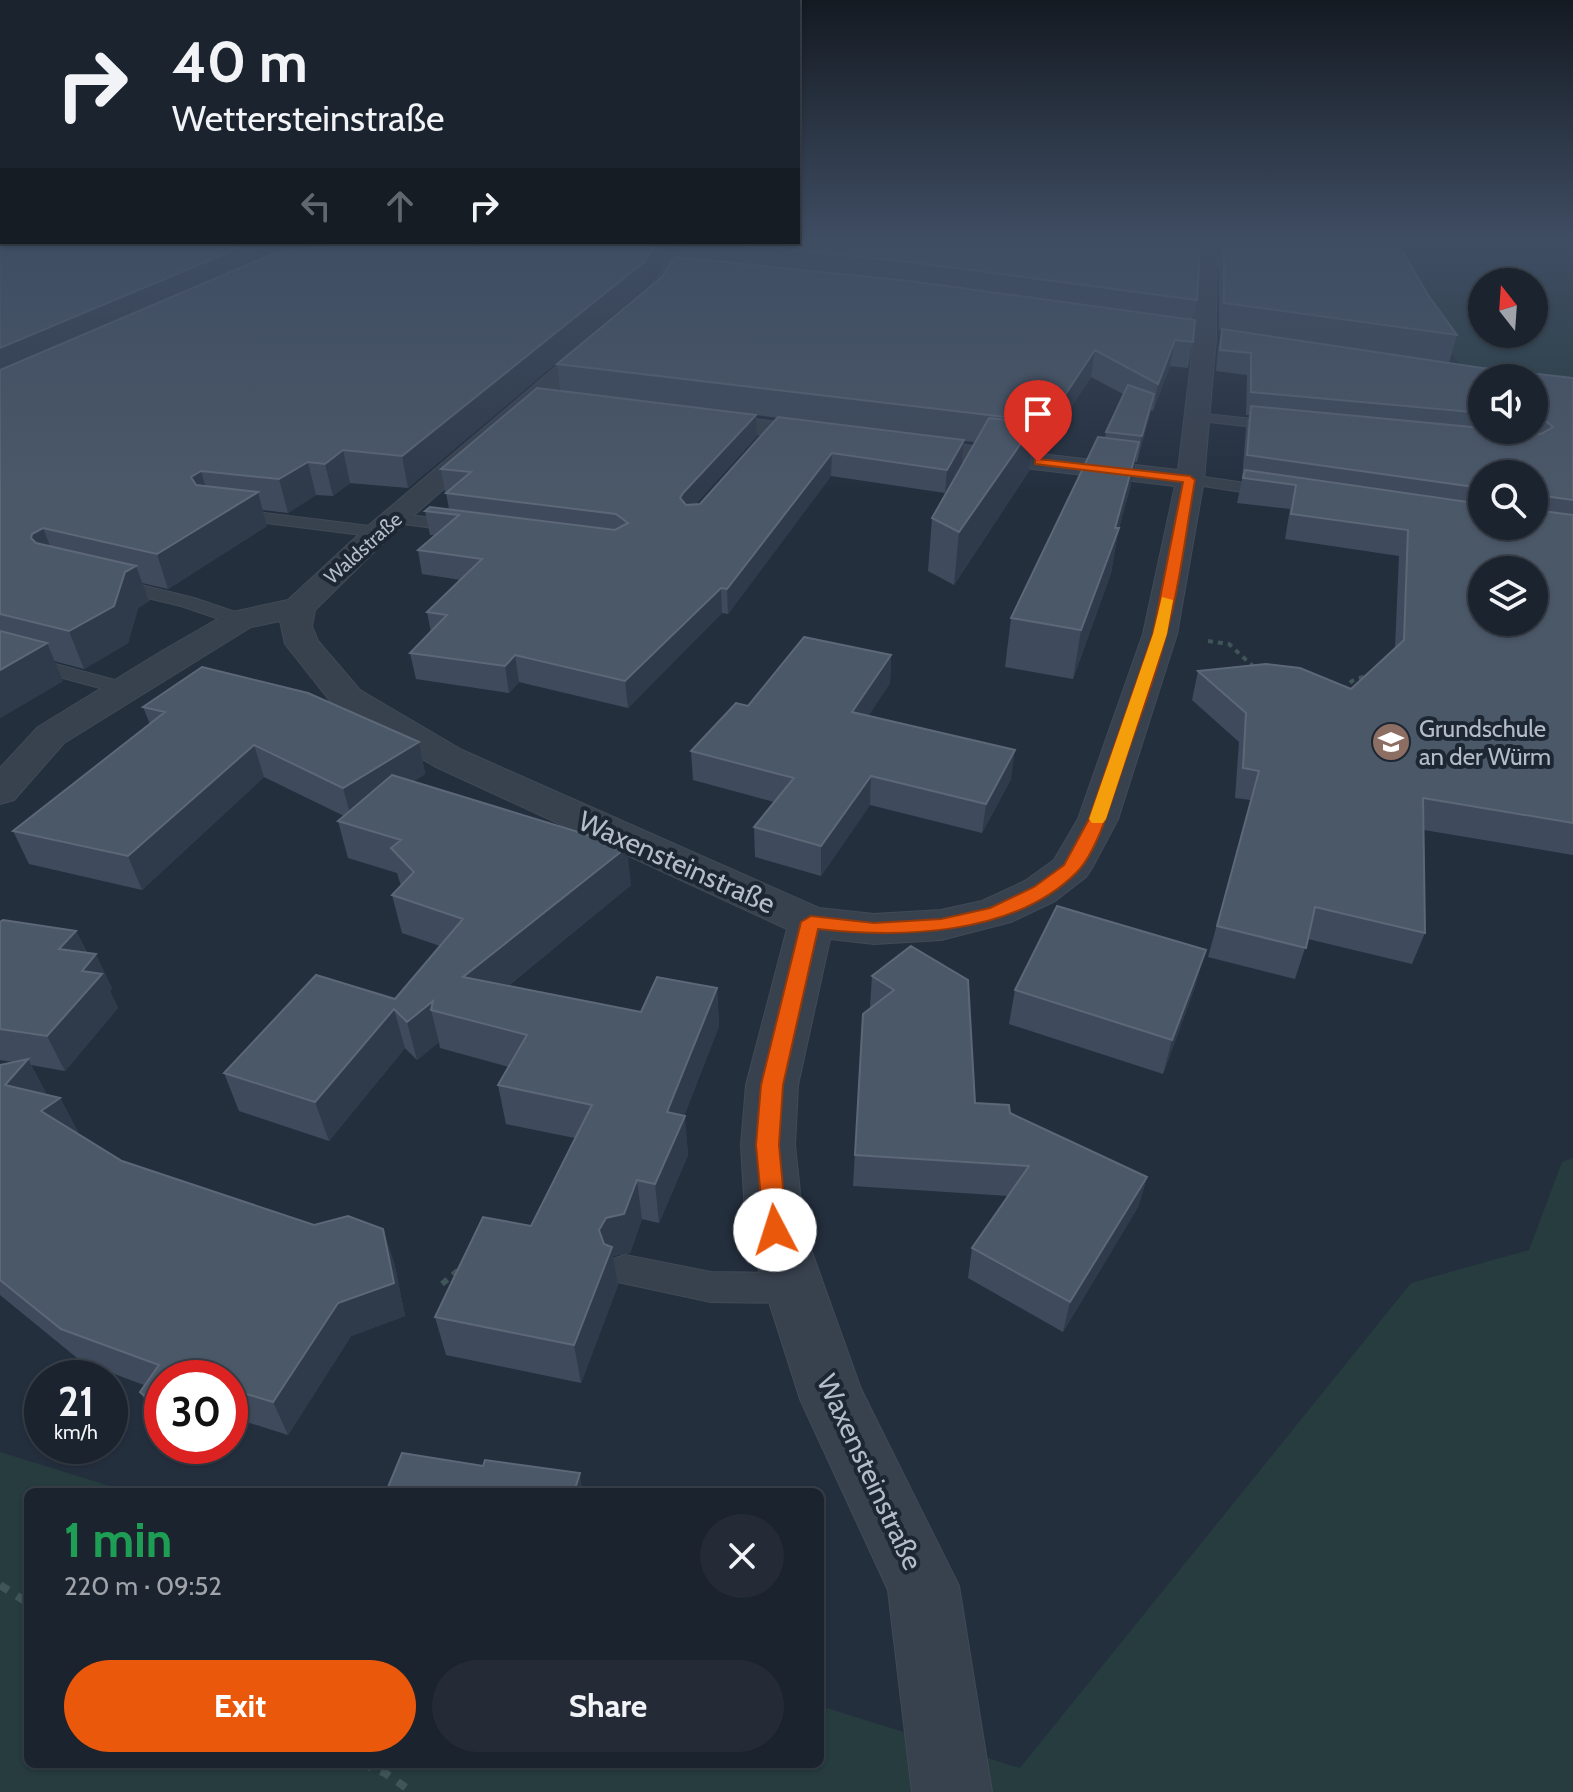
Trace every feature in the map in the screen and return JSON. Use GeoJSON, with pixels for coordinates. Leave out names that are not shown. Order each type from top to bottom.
{"type":"FeatureCollection","features":[{"type":"Feature","properties":{"kind":"street","name":"Waldstraße"},"geometry":{"type":"LineString","coordinates":[[299,607],[387,525],[619,324]]}},
{"type":"Feature","properties":{"kind":"street"},"geometry":{"type":"LineString","coordinates":[[811,922],[874,929],[941,925],[995,912],[1040,891],[1071,868],[1098,819],[1160,634],[1190,480],[1205,324]]}},
{"type":"Feature","properties":{"kind":"street"},"geometry":{"type":"LineString","coordinates":[[533,398],[564,402]]}},
{"type":"Feature","properties":{"kind":"street"},"geometry":{"type":"LineString","coordinates":[[669,415],[770,435],[853,439]]}},
{"type":"Feature","properties":{"kind":"street"},"geometry":{"type":"LineString","coordinates":[[884,443],[974,462],[1190,480]]}},
{"type":"Feature","properties":{"kind":"street"},"geometry":{"type":"LineString","coordinates":[[0,792],[51,735],[240,620],[299,607]]}},
{"type":"Feature","properties":{"kind":"street","name":"Waxensteinstraße"},"geometry":{"type":"LineString","coordinates":[[299,607],[295,626],[302,644],[347,698],[448,758],[811,922],[772,1085],[768,1145],[775,1230],[832,1399],[923,1586],[952,1792]]}},
{"type":"Feature","properties":{"kind":"lane"},"geometry":{"type":"LineString","coordinates":[[1196,417],[1305,428]]}},
{"type":"Feature","properties":{"kind":"lane"},"geometry":{"type":"LineString","coordinates":[[1190,480],[1297,495]]}},
{"type":"Feature","properties":{"kind":"lane"},"geometry":{"type":"LineString","coordinates":[[212,511],[387,525],[485,529]]}},
{"type":"Feature","properties":{"kind":"lane"},"geometry":{"type":"LineString","coordinates":[[100,581],[187,602],[240,620]]}},
{"type":"Feature","properties":{"kind":"lane"},"geometry":{"type":"LineString","coordinates":[[0,655],[126,689]]}},
{"type":"Feature","properties":{"kind":"lane"},"geometry":{"type":"LineString","coordinates":[[625,1270],[711,1287],[795,1288]]}},
{"type":"Feature","properties":{"kind":"path"},"geometry":{"type":"LineString","coordinates":[[1160,634],[1229,644],[1266,678]]}},
{"type":"Feature","properties":{"kind":"path"},"geometry":{"type":"LineString","coordinates":[[1341,692],[1352,681],[1376,674]]}},
{"type":"Feature","properties":{"kind":"path"},"geometry":{"type":"LineString","coordinates":[[442,1284],[465,1264]]}},
{"type":"Feature","properties":{"kind":"path"},"geometry":{"type":"LineString","coordinates":[[0,1585],[24,1600]]}},
{"type":"Feature","properties":{"kind":"path"},"geometry":{"type":"LineString","coordinates":[[372,1768],[412,1792]]}},
{"type":"Feature","properties":{"kind":"green space"},"geometry":{"type":"Polygon","coordinates":[[[1431,324],[1468,324],[1468,348],[1548,348],[1548,324],[1573,324],[1573,384],[1548,381],[1548,364],[1468,364],[1468,370],[1463,369],[1431,324]]]}},
{"type":"Feature","properties":{"kind":"green space"},"geometry":{"type":"Polygon","coordinates":[[[1573,1158],[1573,1792],[0,1792],[0,1452],[24,1459],[24,1464],[39,1464],[116,1488],[24,1488],[24,1768],[824,1768],[824,1707],[1020,1768],[1411,1283],[1529,1250],[1562,1162],[1573,1158]]]}},
{"type":"Feature","properties":{"kind":"building"},"geometry":{"type":"Polygon","coordinates":[[[0,324],[58,324],[0,348],[0,324]]]}},
{"type":"Feature","properties":{"kind":"building"},"geometry":{"type":"Polygon","coordinates":[[[109,324],[567,324],[402,456],[343,450],[325,464],[308,462],[279,479],[201,471],[191,477],[196,485],[258,492],[157,554],[43,528],[32,534],[31,538],[36,543],[136,566],[125,572],[114,606],[69,631],[0,614],[0,370],[109,324]]]}},
{"type":"Feature","properties":{"kind":"building"},"geometry":{"type":"Polygon","coordinates":[[[606,324],[1195,324],[1193,342],[1175,340],[1158,384],[1095,350],[1047,422],[557,364],[606,324]]]}},
{"type":"Feature","properties":{"kind":"building"},"geometry":{"type":"Polygon","coordinates":[[[1374,324],[1449,324],[1457,335],[1374,324]]]}},
{"type":"Feature","properties":{"kind":"building"},"geometry":{"type":"Polygon","coordinates":[[[1222,329],[1468,366],[1468,412],[1251,392],[1251,353],[1220,350],[1222,329]]]}},
{"type":"Feature","properties":{"kind":"building"},"geometry":{"type":"Polygon","coordinates":[[[1548,375],[1573,378],[1573,500],[1548,497],[1548,460],[1468,460],[1468,486],[1247,455],[1251,406],[1468,427],[1468,444],[1548,444],[1548,430],[1553,427],[1548,423],[1548,375]]]}},
{"type":"Feature","properties":{"kind":"building"},"geometry":{"type":"Polygon","coordinates":[[[1128,385],[1154,394],[1142,436],[1106,432],[1128,385]]]}},
{"type":"Feature","properties":{"kind":"building"},"geometry":{"type":"Polygon","coordinates":[[[537,388],[756,415],[683,493],[680,498],[686,505],[700,504],[778,417],[964,440],[947,470],[832,453],[727,589],[721,588],[625,681],[515,655],[505,666],[410,653],[447,615],[427,612],[482,559],[418,550],[459,515],[425,511],[430,507],[615,530],[628,523],[616,514],[446,493],[471,472],[441,469],[537,388]]]}},
{"type":"Feature","properties":{"kind":"building"},"geometry":{"type":"Polygon","coordinates":[[[989,418],[1035,423],[959,532],[932,518],[989,418]]]}},
{"type":"Feature","properties":{"kind":"building"},"geometry":{"type":"Polygon","coordinates":[[[1098,437],[1139,442],[1115,528],[1119,528],[1081,630],[1011,618],[1098,437]]]}},
{"type":"Feature","properties":{"kind":"building","name":"Grundschule an der Würm"},"geometry":{"type":"Polygon","coordinates":[[[1245,470],[1468,502],[1468,540],[1548,540],[1548,512],[1573,515],[1573,823],[1423,798],[1425,933],[1315,907],[1306,948],[1217,926],[1259,771],[1243,768],[1246,713],[1198,671],[1266,664],[1300,668],[1351,689],[1404,640],[1408,530],[1291,514],[1296,485],[1243,478],[1245,470]]]}},
{"type":"Feature","properties":{"kind":"building"},"geometry":{"type":"Polygon","coordinates":[[[0,631],[47,643],[0,670],[0,631]]]}},
{"type":"Feature","properties":{"kind":"building"},"geometry":{"type":"Polygon","coordinates":[[[804,637],[891,655],[852,712],[1015,750],[986,804],[871,776],[821,846],[754,827],[794,778],[691,751],[736,703],[748,706],[804,637]]]}},
{"type":"Feature","properties":{"kind":"building"},"geometry":{"type":"Polygon","coordinates":[[[202,667],[308,693],[419,742],[343,788],[254,745],[128,856],[13,831],[165,712],[143,707],[202,667]]]}},
{"type":"Feature","properties":{"kind":"building"},"geometry":{"type":"Polygon","coordinates":[[[392,775],[627,847],[463,977],[641,1012],[657,977],[717,988],[667,1112],[685,1116],[655,1184],[637,1180],[624,1214],[606,1218],[599,1230],[604,1244],[612,1247],[574,1345],[435,1317],[483,1217],[531,1226],[592,1105],[498,1085],[527,1035],[431,1010],[433,1001],[407,1022],[394,1009],[315,1102],[224,1073],[316,975],[395,999],[463,919],[392,895],[414,872],[391,848],[401,840],[338,821],[392,775]]]}},
{"type":"Feature","properties":{"kind":"building"},"geometry":{"type":"Polygon","coordinates":[[[1057,906],[1206,950],[1172,1040],[1015,990],[1057,906]]]}},
{"type":"Feature","properties":{"kind":"building"},"geometry":{"type":"Polygon","coordinates":[[[0,922],[76,931],[59,949],[96,954],[82,971],[102,974],[47,1036],[0,1029],[0,922]]]}},
{"type":"Feature","properties":{"kind":"building"},"geometry":{"type":"Polygon","coordinates":[[[911,946],[968,980],[975,1103],[1009,1105],[1010,1113],[1147,1177],[1070,1302],[972,1248],[1029,1166],[855,1155],[863,1014],[894,990],[872,976],[911,946]]]}},
{"type":"Feature","properties":{"kind":"building"},"geometry":{"type":"Polygon","coordinates":[[[28,1059],[5,1085],[60,1098],[41,1111],[122,1161],[314,1225],[348,1216],[383,1229],[394,1283],[338,1303],[273,1402],[248,1394],[248,1360],[145,1360],[61,1329],[0,1280],[0,1065],[28,1059]]]}},
{"type":"Feature","properties":{"kind":"building"},"geometry":{"type":"Polygon","coordinates":[[[402,1453],[483,1466],[485,1460],[580,1473],[575,1488],[388,1488],[402,1453]]]}},
{"type":"Feature","properties":{"kind":"slow traffic"},"geometry":{"type":"LineString","coordinates":[[1097,819],[1160,634],[1166,600]]}},
{"type":"Feature","properties":{"kind":"place","name":"Grundschule an der Würm"},"geometry":{"type":"Point","coordinates":[1391,742]}},
{"type":"Feature","properties":{"kind":"route"},"geometry":{"type":"LineString","coordinates":[[775,1230],[768,1145],[772,1085],[811,922],[874,929],[941,925],[995,912],[1040,891],[1071,868],[1098,819],[1160,634],[1190,480],[1038,462]]}}]}
